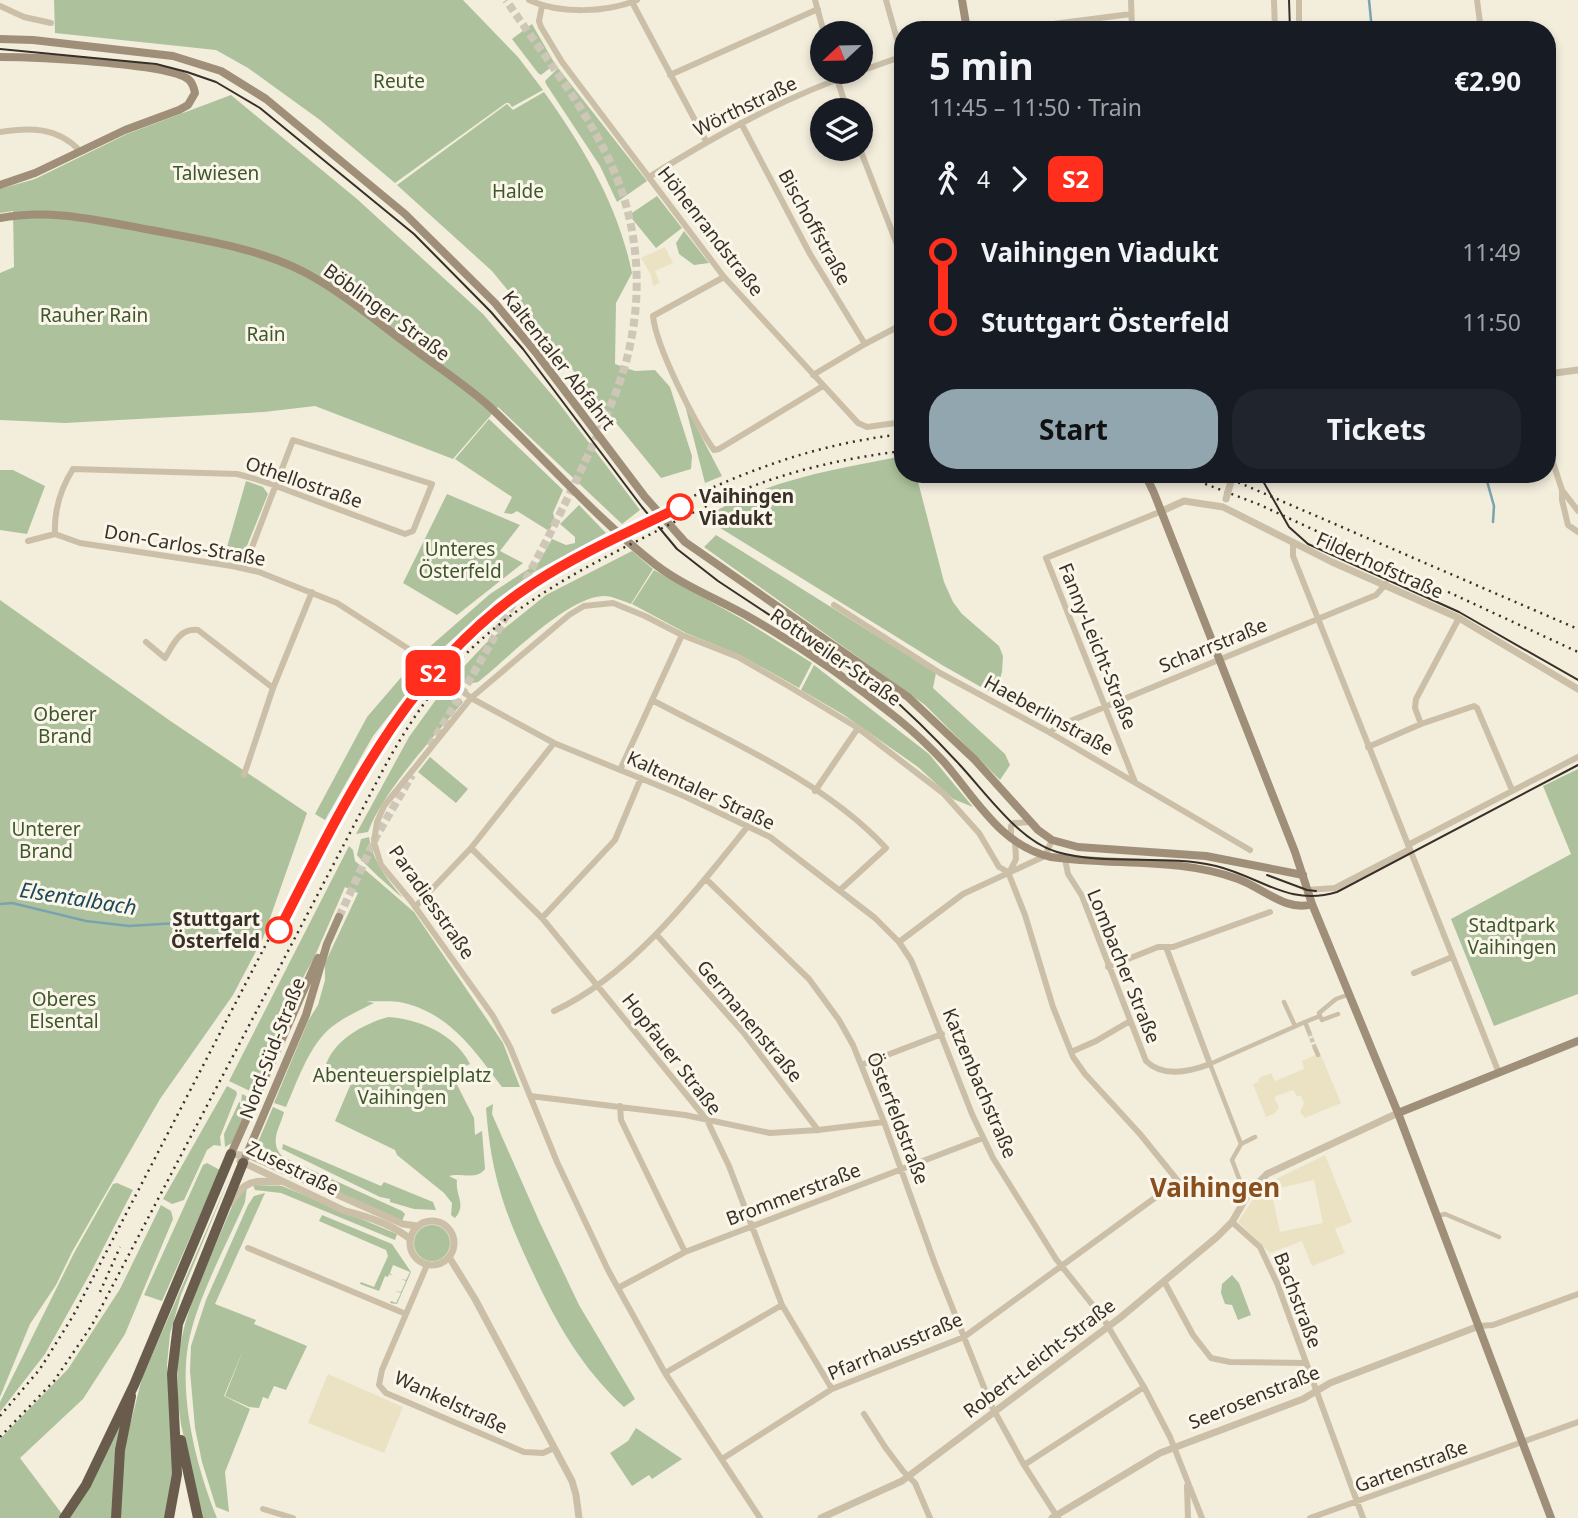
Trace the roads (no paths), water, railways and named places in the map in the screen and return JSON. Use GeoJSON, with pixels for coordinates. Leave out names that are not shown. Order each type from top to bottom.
{"type":"FeatureCollection","features":[{"type":"Feature","properties":{"kind":"highway"},"geometry":{"type":"LineString","coordinates":[[64,1518],[86,1485],[134,1385],[231,1154]]}},
{"type":"Feature","properties":{"kind":"highway"},"geometry":{"type":"LineString","coordinates":[[169,1518],[177,1474],[173,1363],[178,1324],[244,1159]]}},
{"type":"Feature","properties":{"kind":"highway"},"geometry":{"type":"LineString","coordinates":[[116,1518],[120,1450],[134,1385]]}},
{"type":"Feature","properties":{"kind":"highway"},"geometry":{"type":"LineString","coordinates":[[174,1409],[198,1518]]}},
{"type":"Feature","properties":{"kind":"main road"},"geometry":{"type":"LineString","coordinates":[[962,0],[966,21]]}},
{"type":"Feature","properties":{"kind":"main road","name":"Kaltentaler Abfahrt"},"geometry":{"type":"LineString","coordinates":[[0,39],[33,40],[173,56],[221,71],[266,99],[405,214],[495,303],[645,498],[685,542],[908,697],[974,760],[1031,822]]}},
{"type":"Feature","properties":{"kind":"main road"},"geometry":{"type":"LineString","coordinates":[[0,57],[44,58],[156,69],[188,79],[195,93],[188,105],[125,130],[35,173],[2,183]]}},
{"type":"Feature","properties":{"kind":"main road","name":"Böblinger Straße"},"geometry":{"type":"LineString","coordinates":[[0,218],[25,213],[84,217],[202,240],[271,258],[303,272],[335,290],[486,404],[618,533]]}},
{"type":"Feature","properties":{"kind":"main road"},"geometry":{"type":"LineString","coordinates":[[1149,483],[1295,852],[1312,904],[1398,1113],[1551,1518]]}},
{"type":"Feature","properties":{"kind":"main road","name":"Rottweiler Straße"},"geometry":{"type":"LineString","coordinates":[[618,533],[672,576],[733,608],[803,650],[896,718],[942,759],[989,818],[1013,840],[1045,856],[1065,859],[1191,866],[1238,878],[1290,904],[1303,907],[1312,904]]}},
{"type":"Feature","properties":{"kind":"main road"},"geometry":{"type":"LineString","coordinates":[[1031,822],[1052,839],[1077,847],[1206,856],[1303,875]]}},
{"type":"Feature","properties":{"kind":"main road","name":"Nord-Süd-Straße"},"geometry":{"type":"LineString","coordinates":[[244,1159],[306,1015],[327,944],[339,918]]}},
{"type":"Feature","properties":{"kind":"main road","name":"Nord-Süd-Straße"},"geometry":{"type":"LineString","coordinates":[[231,1154],[299,998],[327,944]]}},
{"type":"Feature","properties":{"kind":"main road"},"geometry":{"type":"LineString","coordinates":[[1398,1113],[1578,1041]]}},
{"type":"Feature","properties":{"kind":"street"},"geometry":{"type":"LineString","coordinates":[[529,0],[542,6],[586,6],[635,1],[670,75],[706,141]]}},
{"type":"Feature","properties":{"kind":"street"},"geometry":{"type":"LineString","coordinates":[[815,0],[821,21]]}},
{"type":"Feature","properties":{"kind":"street"},"geometry":{"type":"LineString","coordinates":[[886,0],[894,28]]}},
{"type":"Feature","properties":{"kind":"street"},"geometry":{"type":"LineString","coordinates":[[1131,0],[1131,21]]}},
{"type":"Feature","properties":{"kind":"street"},"geometry":{"type":"LineString","coordinates":[[1274,0],[1275,21]]}},
{"type":"Feature","properties":{"kind":"street"},"geometry":{"type":"LineString","coordinates":[[1299,0],[1300,21]]}},
{"type":"Feature","properties":{"kind":"street"},"geometry":{"type":"LineString","coordinates":[[1477,0],[1480,21]]}},
{"type":"Feature","properties":{"kind":"street"},"geometry":{"type":"LineString","coordinates":[[0,6],[24,17],[51,23]]}},
{"type":"Feature","properties":{"kind":"street","name":"Höhenrandstraße"},"geometry":{"type":"LineString","coordinates":[[542,6],[539,20],[547,40],[724,277],[822,386],[863,425],[867,427],[894,423]]}},
{"type":"Feature","properties":{"kind":"street"},"geometry":{"type":"LineString","coordinates":[[670,75],[818,9]]}},
{"type":"Feature","properties":{"kind":"street"},"geometry":{"type":"LineString","coordinates":[[1076,21],[1131,14]]}},
{"type":"Feature","properties":{"kind":"street","name":"Wörthstraße"},"geometry":{"type":"LineString","coordinates":[[873,66],[894,59]]}},
{"type":"Feature","properties":{"kind":"street","name":"Wörthstraße"},"geometry":{"type":"LineString","coordinates":[[649,177],[706,141],[818,84]]}},
{"type":"Feature","properties":{"kind":"street","name":"Bischoffstraße"},"geometry":{"type":"LineString","coordinates":[[741,123],[810,254],[865,344]]}},
{"type":"Feature","properties":{"kind":"street"},"geometry":{"type":"LineString","coordinates":[[0,132],[28,128],[48,131],[80,151]]}},
{"type":"Feature","properties":{"kind":"street"},"geometry":{"type":"LineString","coordinates":[[865,161],[894,237]]}},
{"type":"Feature","properties":{"kind":"street"},"geometry":{"type":"LineString","coordinates":[[724,277],[653,316],[680,388],[714,450],[822,386]]}},
{"type":"Feature","properties":{"kind":"street"},"geometry":{"type":"LineString","coordinates":[[813,375],[894,329]]}},
{"type":"Feature","properties":{"kind":"street"},"geometry":{"type":"LineString","coordinates":[[1556,373],[1578,370]]}},
{"type":"Feature","properties":{"kind":"street","name":"Othellostraße"},"geometry":{"type":"LineString","coordinates":[[55,534],[56,510],[73,469],[237,474],[405,534],[413,531],[432,484],[293,440],[276,486]]}},
{"type":"Feature","properties":{"kind":"street"},"geometry":{"type":"LineString","coordinates":[[1556,472],[1569,525],[1578,532]]}},
{"type":"Feature","properties":{"kind":"street"},"geometry":{"type":"LineString","coordinates":[[1224,503],[1230,483]]}},
{"type":"Feature","properties":{"kind":"street"},"geometry":{"type":"LineString","coordinates":[[244,568],[276,486]]}},
{"type":"Feature","properties":{"kind":"street"},"geometry":{"type":"LineString","coordinates":[[1562,490],[1578,511]]}},
{"type":"Feature","properties":{"kind":"street","name":"Filderhofstraße"},"geometry":{"type":"LineString","coordinates":[[1161,512],[1184,501],[1224,503],[1293,543],[1459,618],[1578,689]]}},
{"type":"Feature","properties":{"kind":"street","name":"Fanny-Leicht-Straße"},"geometry":{"type":"LineString","coordinates":[[1135,782],[1046,558],[1161,512]]}},
{"type":"Feature","properties":{"kind":"street"},"geometry":{"type":"LineString","coordinates":[[28,541],[55,534]]}},
{"type":"Feature","properties":{"kind":"street","name":"Don-Carlos-Straße"},"geometry":{"type":"LineString","coordinates":[[55,534],[80,543],[244,568],[312,592],[337,603],[421,657],[471,698]]}},
{"type":"Feature","properties":{"kind":"street"},"geometry":{"type":"LineString","coordinates":[[1293,543],[1293,556],[1317,620],[1499,1073]]}},
{"type":"Feature","properties":{"kind":"street","name":"Scharrstraße"},"geometry":{"type":"LineString","coordinates":[[1049,733],[1056,727],[1105,706],[1376,595],[1386,584]]}},
{"type":"Feature","properties":{"kind":"street"},"geometry":{"type":"LineString","coordinates":[[244,775],[272,688],[312,592]]}},
{"type":"Feature","properties":{"kind":"street","name":"Paradiesstraße"},"geometry":{"type":"LineString","coordinates":[[760,1518],[665,1373],[618,1288],[574,1198],[510,1047],[493,1016],[415,907],[381,865],[374,842],[377,822],[384,806],[471,698],[548,631],[584,606],[613,603],[738,657],[858,728],[943,793],[979,833],[999,867],[1009,872]]}},
{"type":"Feature","properties":{"kind":"street","name":"Haeberlinstraße"},"geometry":{"type":"LineString","coordinates":[[834,605],[940,673],[1250,850]]}},
{"type":"Feature","properties":{"kind":"street"},"geometry":{"type":"LineString","coordinates":[[1421,724],[1415,708],[1416,699],[1459,618]]}},
{"type":"Feature","properties":{"kind":"street"},"geometry":{"type":"LineString","coordinates":[[146,642],[165,658],[181,633],[191,629],[198,630],[272,688]]}},
{"type":"Feature","properties":{"kind":"street"},"geometry":{"type":"LineString","coordinates":[[620,770],[682,635]]}},
{"type":"Feature","properties":{"kind":"street","name":"Kaltentaler Straße"},"geometry":{"type":"LineString","coordinates":[[471,698],[554,743],[641,778],[770,837],[875,918],[899,942]]}},
{"type":"Feature","properties":{"kind":"street"},"geometry":{"type":"LineString","coordinates":[[653,700],[783,770],[873,834],[886,848],[840,890]]}},
{"type":"Feature","properties":{"kind":"street"},"geometry":{"type":"LineString","coordinates":[[1368,747],[1471,706],[1477,708],[1512,790]]}},
{"type":"Feature","properties":{"kind":"street"},"geometry":{"type":"LineString","coordinates":[[815,791],[858,728]]}},
{"type":"Feature","properties":{"kind":"street"},"geometry":{"type":"LineString","coordinates":[[415,907],[471,848],[554,743]]}},
{"type":"Feature","properties":{"kind":"street"},"geometry":{"type":"LineString","coordinates":[[1307,890],[1335,888],[1512,790],[1578,757]]}},
{"type":"Feature","properties":{"kind":"street"},"geometry":{"type":"LineString","coordinates":[[542,918],[615,840],[641,778]]}},
{"type":"Feature","properties":{"kind":"street"},"geometry":{"type":"LineString","coordinates":[[1031,822],[1014,823],[1010,831],[1017,855],[1009,872],[1025,915],[1045,986],[1071,1052],[1130,1021]]}},
{"type":"Feature","properties":{"kind":"street"},"geometry":{"type":"LineString","coordinates":[[554,1011],[598,986],[656,934],[748,826]]}},
{"type":"Feature","properties":{"kind":"street"},"geometry":{"type":"LineString","coordinates":[[899,942],[963,894],[1045,856],[1052,839]]}},
{"type":"Feature","properties":{"kind":"street","name":"Hopfauer Straße"},"geometry":{"type":"LineString","coordinates":[[471,848],[542,918],[707,1120],[729,1166],[782,1305],[832,1389]]}},
{"type":"Feature","properties":{"kind":"street","name":"Lombacher Straße"},"geometry":{"type":"LineString","coordinates":[[1065,859],[1068,874],[1082,896],[1142,1053],[1153,1068],[1184,1072],[1210,1064]]}},
{"type":"Feature","properties":{"kind":"street","name":"Österfeldstraße"},"geometry":{"type":"LineString","coordinates":[[706,878],[781,948],[809,979],[839,1020],[884,1122],[964,1337],[995,1410],[1055,1517]]}},
{"type":"Feature","properties":{"kind":"street"},"geometry":{"type":"LineString","coordinates":[[1108,967],[1158,947],[1173,947],[1270,912]]}},
{"type":"Feature","properties":{"kind":"street","name":"Germanenstraße"},"geometry":{"type":"LineString","coordinates":[[656,934],[743,1032],[818,1130]]}},
{"type":"Feature","properties":{"kind":"street","name":"Katzenbachstraße"},"geometry":{"type":"LineString","coordinates":[[899,942],[911,960],[983,1138],[1024,1209],[1061,1265],[1108,1327],[1144,1387],[1174,1447],[1202,1518]]}},
{"type":"Feature","properties":{"kind":"street"},"geometry":{"type":"LineString","coordinates":[[1166,947],[1241,1144]]}},
{"type":"Feature","properties":{"kind":"street"},"geometry":{"type":"LineString","coordinates":[[1414,973],[1452,957]]}},
{"type":"Feature","properties":{"kind":"street"},"geometry":{"type":"LineString","coordinates":[[1320,1017],[1319,1013],[1336,999],[1350,993]]}},
{"type":"Feature","properties":{"kind":"street"},"geometry":{"type":"LineString","coordinates":[[1284,1002],[1295,1026]]}},
{"type":"Feature","properties":{"kind":"street"},"geometry":{"type":"LineString","coordinates":[[1210,1064],[1295,1026],[1338,1014]]}},
{"type":"Feature","properties":{"kind":"street"},"geometry":{"type":"LineString","coordinates":[[1305,1023],[1309,1032]]}},
{"type":"Feature","properties":{"kind":"street"},"geometry":{"type":"LineString","coordinates":[[861,1065],[942,1034]]}},
{"type":"Feature","properties":{"kind":"street"},"geometry":{"type":"LineString","coordinates":[[1315,1048],[1318,1055]]}},
{"type":"Feature","properties":{"kind":"street","name":"Pfarrhausstraße"},"geometry":{"type":"LineString","coordinates":[[722,1459],[832,1389],[964,1337],[1061,1265],[1153,1202],[1178,1181],[1140,1133],[1085,1074],[1071,1052]]}},
{"type":"Feature","properties":{"kind":"street"},"geometry":{"type":"LineString","coordinates":[[530,1096],[685,1115],[770,1133],[884,1122]]}},
{"type":"Feature","properties":{"kind":"street"},"geometry":{"type":"LineString","coordinates":[[685,1115],[690,1100]]}},
{"type":"Feature","properties":{"kind":"street"},"geometry":{"type":"LineString","coordinates":[[620,1106],[621,1120],[685,1252]]}},
{"type":"Feature","properties":{"kind":"street"},"geometry":{"type":"LineString","coordinates":[[1250,1191],[1267,1174],[1321,1153],[1398,1113]]}},
{"type":"Feature","properties":{"kind":"street"},"geometry":{"type":"LineString","coordinates":[[1255,1137],[1241,1144],[1232,1160],[1240,1181],[1259,1197]]}},
{"type":"Feature","properties":{"kind":"street","name":"Brommerstraße"},"geometry":{"type":"LineString","coordinates":[[618,1288],[685,1252],[983,1138]]}},
{"type":"Feature","properties":{"kind":"street","name":"Zusestraße"},"geometry":{"type":"LineString","coordinates":[[231,1154],[403,1224],[417,1226],[435,1221],[446,1226],[453,1238],[453,1251],[449,1257],[475,1299],[572,1481],[579,1518]]}},
{"type":"Feature","properties":{"kind":"street","name":"Zusestraße"},"geometry":{"type":"LineString","coordinates":[[244,1159],[282,1183],[400,1232],[410,1239],[409,1246],[415,1258],[427,1265]]}},
{"type":"Feature","properties":{"kind":"street"},"geometry":{"type":"LineString","coordinates":[[223,1212],[244,1185],[258,1181],[282,1183]]}},
{"type":"Feature","properties":{"kind":"street","name":"Robert-Leicht-Straße"},"geometry":{"type":"LineString","coordinates":[[821,1518],[895,1486],[1108,1327],[1165,1283],[1232,1222],[1250,1191]]}},
{"type":"Feature","properties":{"kind":"street"},"geometry":{"type":"LineString","coordinates":[[1437,1216],[1445,1214],[1499,1237]]}},
{"type":"Feature","properties":{"kind":"street","name":"Bachstraße"},"geometry":{"type":"LineString","coordinates":[[1232,1222],[1260,1247],[1280,1290],[1363,1518]]}},
{"type":"Feature","properties":{"kind":"street"},"geometry":{"type":"LineString","coordinates":[[410,1239],[417,1226]]}},
{"type":"Feature","properties":{"kind":"street"},"geometry":{"type":"LineString","coordinates":[[248,1248],[406,1314]]}},
{"type":"Feature","properties":{"kind":"street"},"geometry":{"type":"LineString","coordinates":[[427,1265],[439,1264],[449,1257]]}},
{"type":"Feature","properties":{"kind":"street","name":"Wankelstraße"},"geometry":{"type":"LineString","coordinates":[[427,1265],[379,1385],[386,1393],[524,1452],[543,1454],[554,1448]]}},
{"type":"Feature","properties":{"kind":"street"},"geometry":{"type":"LineString","coordinates":[[1165,1283],[1203,1350],[1211,1358],[1218,1361],[1306,1363]]}},
{"type":"Feature","properties":{"kind":"street"},"geometry":{"type":"LineString","coordinates":[[1479,1326],[1493,1325],[1578,1294]]}},
{"type":"Feature","properties":{"kind":"street"},"geometry":{"type":"LineString","coordinates":[[665,1373],[782,1305]]}},
{"type":"Feature","properties":{"kind":"street","name":"Seerosenstraße"},"geometry":{"type":"LineString","coordinates":[[1055,1517],[1126,1472],[1174,1447],[1479,1326]]}},
{"type":"Feature","properties":{"kind":"street"},"geometry":{"type":"LineString","coordinates":[[1024,1465],[1144,1387]]}},
{"type":"Feature","properties":{"kind":"street"},"geometry":{"type":"LineString","coordinates":[[864,1414],[885,1447],[915,1483],[930,1518]]}},
{"type":"Feature","properties":{"kind":"street","name":"Gartenstraße"},"geometry":{"type":"LineString","coordinates":[[1311,1518],[1578,1422]]}},
{"type":"Feature","properties":{"kind":"street","name":"Katzenbachstraße"},"geometry":{"type":"LineString","coordinates":[[1187,1484],[1188,1518]]}},
{"type":"Feature","properties":{"kind":"street"},"geometry":{"type":"LineString","coordinates":[[263,1509],[293,1518]]}},
{"type":"Feature","properties":{"kind":"waterway"},"geometry":{"type":"LineString","coordinates":[[1369,0],[1371,21]]}},
{"type":"Feature","properties":{"kind":"waterway"},"geometry":{"type":"LineString","coordinates":[[1488,483],[1494,506],[1493,522]]}},
{"type":"Feature","properties":{"kind":"waterway","name":"Elsentalbach"},"geometry":{"type":"LineString","coordinates":[[0,904],[12,903],[86,921],[129,926],[209,921],[230,939]]}},
{"type":"Feature","properties":{"kind":"tunnel"},"geometry":{"type":"LineString","coordinates":[[430,746],[510,609],[565,504],[604,421],[627,357],[636,302],[636,264],[631,226],[611,163],[554,68],[506,0]]}},
{"type":"Feature","properties":{"kind":"tunnel"},"geometry":{"type":"LineString","coordinates":[[339,917],[376,837],[412,775]]}},
{"type":"Feature","properties":{"kind":"tunnel"},"geometry":{"type":"LineString","coordinates":[[1309,1032],[1315,1048]]}},
{"type":"Feature","properties":{"kind":"tram line"},"geometry":{"type":"LineString","coordinates":[[1289,0],[1290,21]]}},
{"type":"Feature","properties":{"kind":"tram line"},"geometry":{"type":"LineString","coordinates":[[0,49],[156,64],[216,82],[260,108],[414,234],[491,312],[523,349],[642,507],[677,549],[718,581],[883,690],[941,745],[1016,827],[1043,846],[1076,856],[1177,861],[1216,866],[1275,889],[1304,896],[1320,896],[1337,892],[1578,765]]}},
{"type":"Feature","properties":{"kind":"tram line"},"geometry":{"type":"LineString","coordinates":[[1264,483],[1289,527],[1308,544],[1459,612],[1578,680]]}},
{"type":"Feature","properties":{"kind":"tram line"},"geometry":{"type":"LineString","coordinates":[[1267,875],[1316,891]]}},
{"type":"Feature","properties":{"kind":"railway"},"geometry":{"type":"LineString","coordinates":[[0,1416],[40,1369],[73,1316],[342,798],[396,713],[443,655],[479,620],[540,575],[663,510],[729,481],[795,457],[829,447],[894,435]]}},
{"type":"Feature","properties":{"kind":"railway"},"geometry":{"type":"LineString","coordinates":[[0,1437],[54,1381],[92,1325],[384,768],[403,735],[446,675],[491,631],[550,588],[709,505],[795,472],[894,452]]}},
{"type":"Feature","properties":{"kind":"railway"},"geometry":{"type":"LineString","coordinates":[[1203,483],[1258,504],[1578,652]]}},
{"type":"Feature","properties":{"kind":"railway"},"geometry":{"type":"LineString","coordinates":[[1240,483],[1578,629]]}},
{"type":"Feature","properties":{"kind":"railway"},"geometry":{"type":"LineString","coordinates":[[100,1292],[120,1247]]}},
{"type":"Feature","properties":{"kind":"train","name":"S2"},"geometry":{"type":"LineString","coordinates":[[279,930],[346,799],[371,757],[403,710],[448,656],[496,612],[532,584],[680,507]]}},
{"type":"Feature","properties":{"kind":"place","name":"Vaihingen Viadukt"},"geometry":{"type":"Point","coordinates":[680,507]}},
{"type":"Feature","properties":{"kind":"place","name":"Stuttgart Österfeld"},"geometry":{"type":"Point","coordinates":[279,930]}},
{"type":"Feature","properties":{"kind":"district","name":"Vaihingen"},"geometry":{"type":"Point","coordinates":[1215,1188]}},
{"type":"Feature","properties":{"kind":"park label","name":"Reute"},"geometry":{"type":"Point","coordinates":[399,81]}},
{"type":"Feature","properties":{"kind":"park label","name":"Talwiesen"},"geometry":{"type":"Point","coordinates":[216,173]}},
{"type":"Feature","properties":{"kind":"park label","name":"Halde"},"geometry":{"type":"Point","coordinates":[518,191]}},
{"type":"Feature","properties":{"kind":"park label","name":"Rauher Rain"},"geometry":{"type":"Point","coordinates":[94,315]}},
{"type":"Feature","properties":{"kind":"park label","name":"Rain"},"geometry":{"type":"Point","coordinates":[266,334]}},
{"type":"Feature","properties":{"kind":"park label","name":"Unteres Österfeld"},"geometry":{"type":"Point","coordinates":[460,560]}},
{"type":"Feature","properties":{"kind":"park label","name":"Oberer Brand"},"geometry":{"type":"Point","coordinates":[65,725]}},
{"type":"Feature","properties":{"kind":"park label","name":"Unterer Brand"},"geometry":{"type":"Point","coordinates":[46,840]}},
{"type":"Feature","properties":{"kind":"park label","name":"Stadtpark Vaihingen"},"geometry":{"type":"Point","coordinates":[1512,936]}},
{"type":"Feature","properties":{"kind":"park label","name":"Oberes Elsental"},"geometry":{"type":"Point","coordinates":[64,1010]}},
{"type":"Feature","properties":{"kind":"park label","name":"Abenteuerspielplatz Vaihingen"},"geometry":{"type":"Point","coordinates":[402,1086]}}]}
